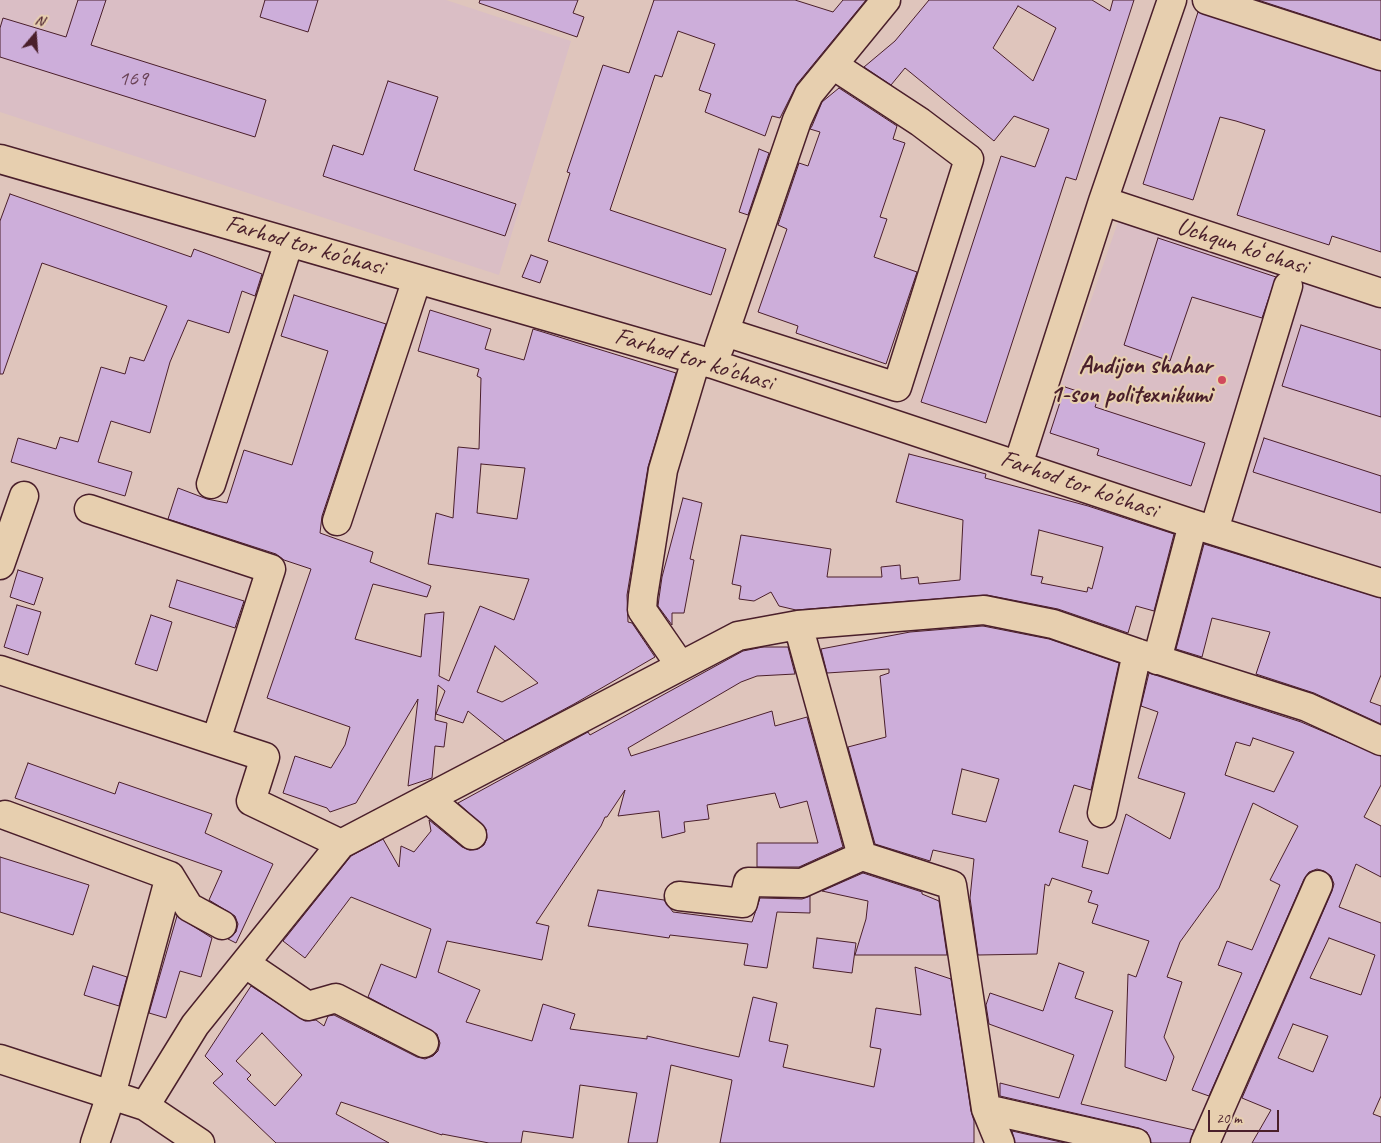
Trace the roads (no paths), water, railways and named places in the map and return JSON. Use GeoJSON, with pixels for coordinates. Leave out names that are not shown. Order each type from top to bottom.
{"type":"FeatureCollection","features":[{"type":"Feature","properties":{"kind":"street"},"geometry":{"type":"LineString","coordinates":[[680,665],[649,623],[642,610],[642,596],[663,470],[704,362],[725,332],[797,120],[809,94],[886,0]]}},
{"type":"Feature","properties":{"kind":"street"},"geometry":{"type":"LineString","coordinates":[[1018,465],[1103,201],[1172,0]]}},
{"type":"Feature","properties":{"kind":"street"},"geometry":{"type":"LineString","coordinates":[[1207,0],[1381,56]]}},
{"type":"Feature","properties":{"kind":"street"},"geometry":{"type":"LineString","coordinates":[[725,332],[897,387],[969,159],[920,122],[833,65]]}},
{"type":"Feature","properties":{"kind":"street","name":"Farhod tor ko'chasi"},"geometry":{"type":"LineString","coordinates":[[0,159],[704,362],[1203,527],[1381,583]]}},
{"type":"Feature","properties":{"kind":"street","name":"Uchqun koʻchasi"},"geometry":{"type":"LineString","coordinates":[[1103,201],[1381,293]]}},
{"type":"Feature","properties":{"kind":"street"},"geometry":{"type":"LineString","coordinates":[[211,484],[289,242]]}},
{"type":"Feature","properties":{"kind":"street"},"geometry":{"type":"LineString","coordinates":[[337,521],[417,279]]}},
{"type":"Feature","properties":{"kind":"street"},"geometry":{"type":"LineString","coordinates":[[1102,813],[1147,657],[1203,527],[1288,286]]}},
{"type":"Feature","properties":{"kind":"street"},"geometry":{"type":"LineString","coordinates":[[0,565],[24,496]]}},
{"type":"Feature","properties":{"kind":"street"},"geometry":{"type":"LineString","coordinates":[[89,509],[271,569],[216,740]]}},
{"type":"Feature","properties":{"kind":"street"},"geometry":{"type":"LineString","coordinates":[[145,1106],[196,1025],[341,844],[738,636],[798,625],[984,610],[1053,624],[1147,657],[1307,707],[1381,741]]}},
{"type":"Feature","properties":{"kind":"street"},"geometry":{"type":"LineString","coordinates":[[798,625],[862,856]]}},
{"type":"Feature","properties":{"kind":"street"},"geometry":{"type":"LineString","coordinates":[[0,670],[265,757],[251,801],[341,844]]}},
{"type":"Feature","properties":{"kind":"street"},"geometry":{"type":"LineString","coordinates":[[429,799],[472,835]]}},
{"type":"Feature","properties":{"kind":"street"},"geometry":{"type":"LineString","coordinates":[[5,816],[170,876],[189,907],[222,925]]}},
{"type":"Feature","properties":{"kind":"street"},"geometry":{"type":"LineString","coordinates":[[678,896],[744,903],[748,882],[802,884],[862,856],[952,886],[986,1109],[1000,1143]]}},
{"type":"Feature","properties":{"kind":"street"},"geometry":{"type":"LineString","coordinates":[[95,1143],[112,1095],[170,876]]}},
{"type":"Feature","properties":{"kind":"street"},"geometry":{"type":"LineString","coordinates":[[1205,1143],[1318,885]]}},
{"type":"Feature","properties":{"kind":"street"},"geometry":{"type":"LineString","coordinates":[[246,964],[308,1006],[336,998],[424,1043]]}},
{"type":"Feature","properties":{"kind":"street"},"geometry":{"type":"LineString","coordinates":[[0,1059],[145,1106],[200,1143]]}},
{"type":"Feature","properties":{"kind":"street"},"geometry":{"type":"LineString","coordinates":[[986,1109],[1136,1143]]}},
{"type":"Feature","properties":{"kind":"place","name":"Andijon shahar 1-son politexnikumi"},"geometry":{"type":"Point","coordinates":[1222,380]}}]}
